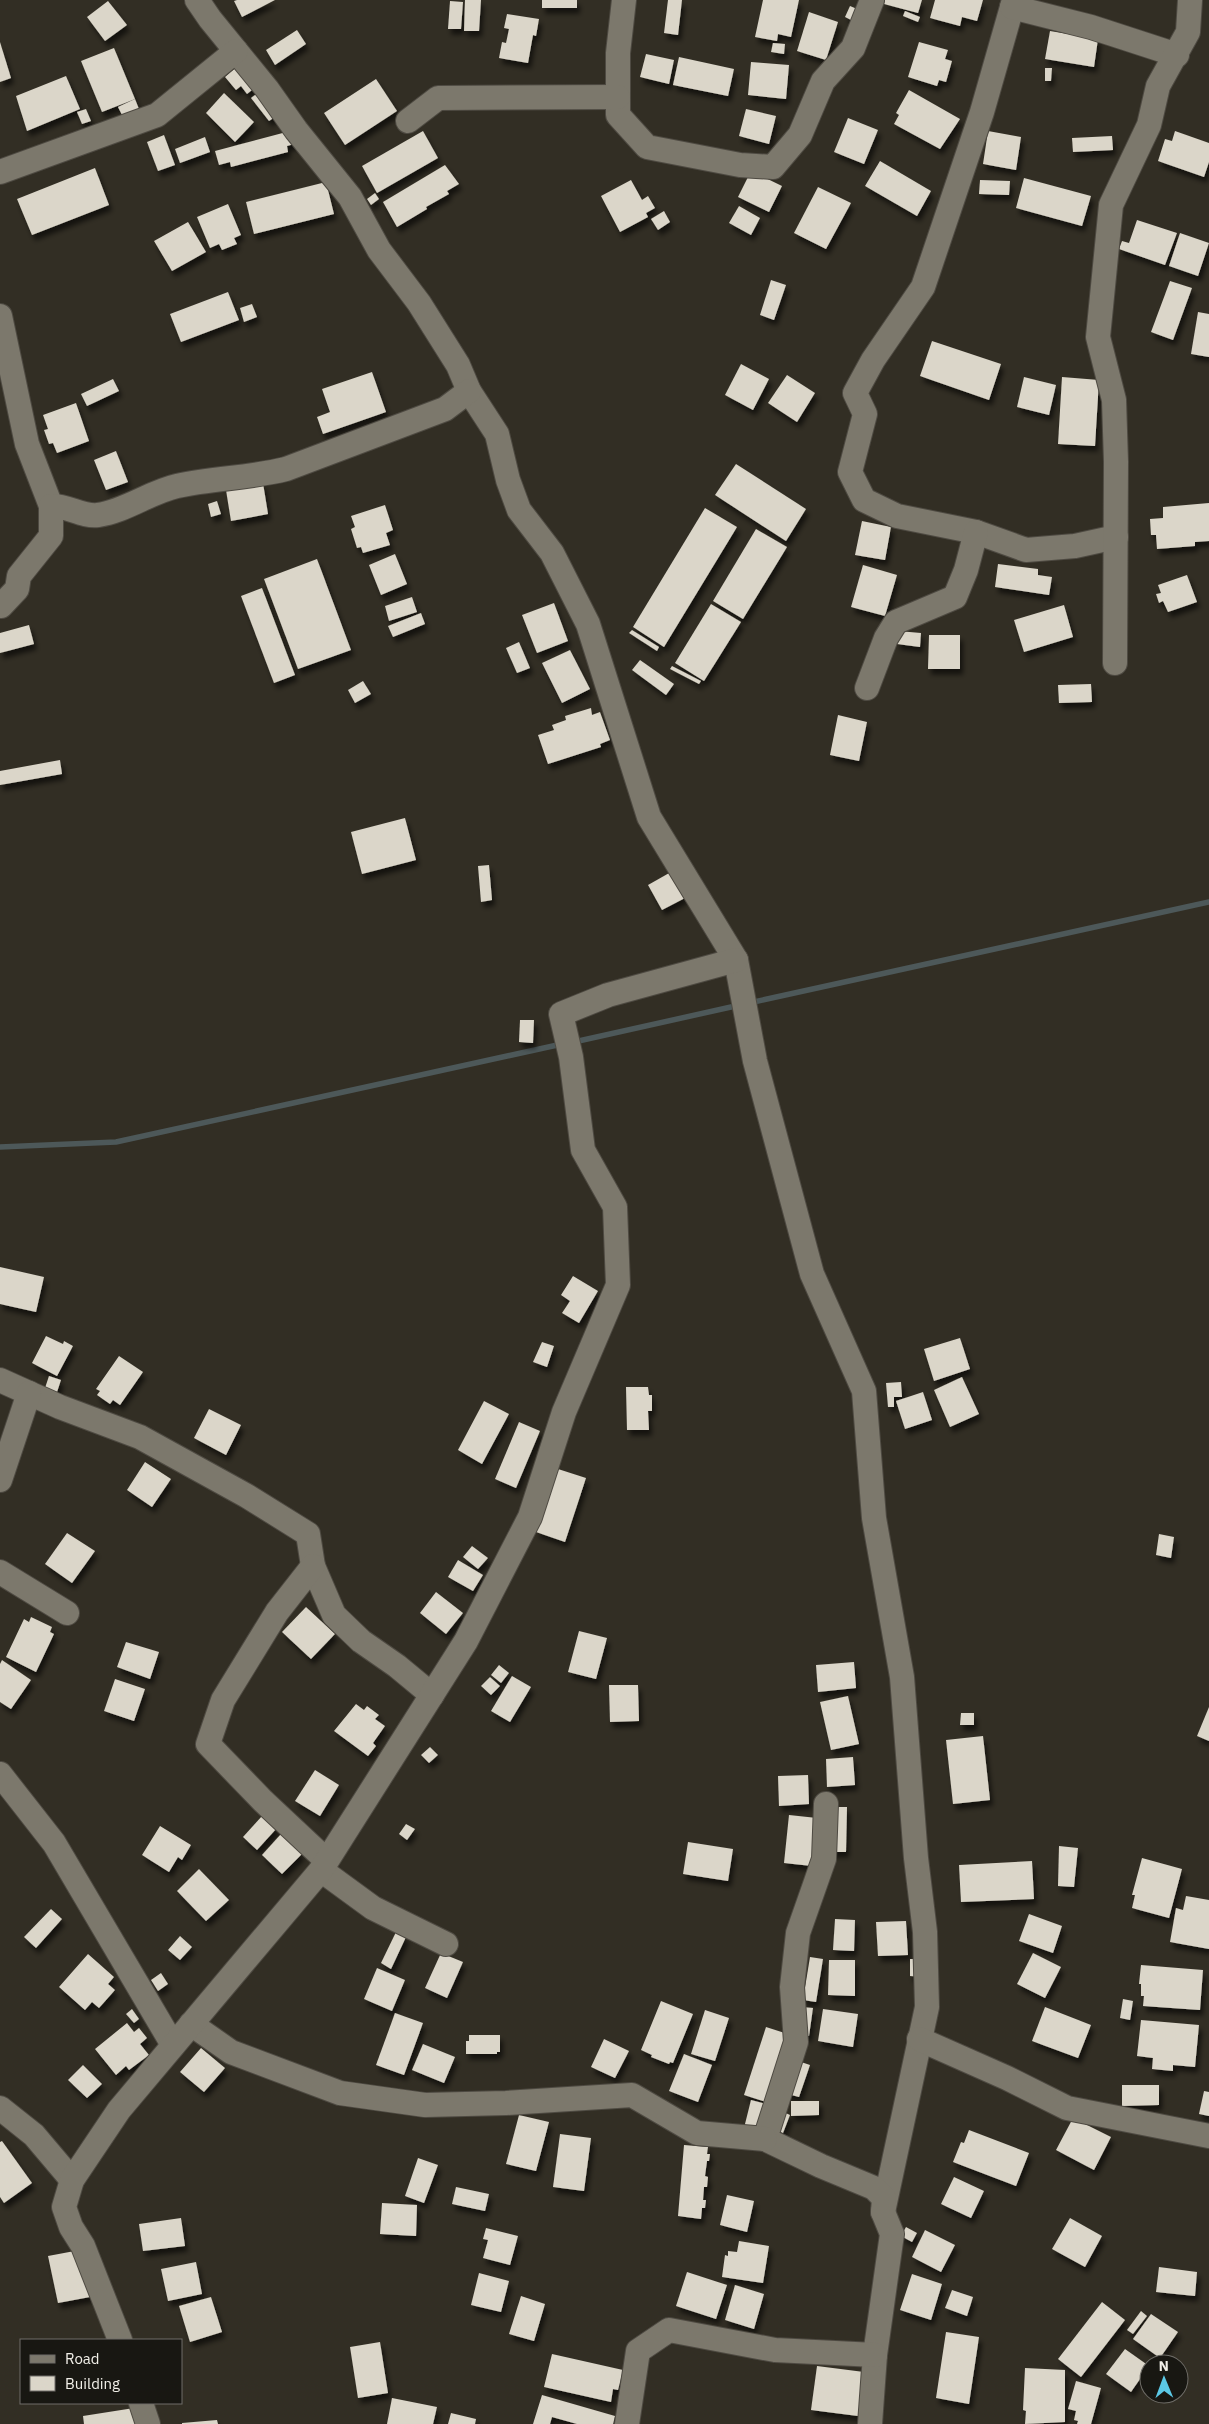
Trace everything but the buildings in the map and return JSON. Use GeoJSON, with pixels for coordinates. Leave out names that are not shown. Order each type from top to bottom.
{"type":"FeatureCollection","features":[{"type":"Feature","properties":{"kind":"street"},"geometry":{"type":"LineString","coordinates":[[197,0],[350,197],[379,250],[419,302],[453,357],[469,391],[497,434],[508,480],[519,510],[552,553],[588,624],[649,817],[736,960],[756,1060],[812,1274],[864,1391],[874,1518],[902,1677],[916,1858],[925,1932],[927,2007],[883,2212]]}},
{"type":"Feature","properties":{"kind":"street"},"geometry":{"type":"LineString","coordinates":[[624,0],[618,53],[618,115],[647,148],[740,165],[773,167],[800,135],[823,81],[853,48],[872,0]]}},
{"type":"Feature","properties":{"kind":"street"},"geometry":{"type":"LineString","coordinates":[[1115,663],[1114,400],[1098,337],[1111,205],[1149,125],[1158,86],[1177,55],[1188,32],[1190,0]]}},
{"type":"Feature","properties":{"kind":"street"},"geometry":{"type":"LineString","coordinates":[[1116,537],[1075,546],[1026,550],[976,532],[897,516],[864,500],[850,472],[865,414],[855,393],[872,360],[923,287],[982,112],[1013,3],[1177,55]]}},
{"type":"Feature","properties":{"kind":"street"},"geometry":{"type":"LineString","coordinates":[[0,172],[157,115],[236,51]]}},
{"type":"Feature","properties":{"kind":"street"},"geometry":{"type":"LineString","coordinates":[[408,121],[438,98],[618,97]]}},
{"type":"Feature","properties":{"kind":"street"},"geometry":{"type":"LineString","coordinates":[[0,316],[4,362],[27,444],[50,506],[51,536],[20,576],[17,589],[1,606]]}},
{"type":"Feature","properties":{"kind":"street"},"geometry":{"type":"LineString","coordinates":[[50,506],[62,506],[84,514],[96,515],[112,512],[175,486],[266,474],[286,469],[445,409],[469,391]]}},
{"type":"Feature","properties":{"kind":"street"},"geometry":{"type":"LineString","coordinates":[[866,688],[886,638],[896,622],[955,597],[966,570],[976,532]]}},
{"type":"Feature","properties":{"kind":"street"},"geometry":{"type":"LineString","coordinates":[[120,2339],[83,2246],[71,2227],[64,2207],[72,2180],[119,2110],[324,1865],[466,1641],[530,1517],[564,1412],[618,1285],[615,1207],[583,1150],[571,1057],[561,1014],[608,995],[736,960]]}},
{"type":"Feature","properties":{"kind":"street"},"geometry":{"type":"LineString","coordinates":[[0,1380],[140,1437],[247,1496],[308,1534],[313,1566],[334,1615],[361,1641],[397,1666],[432,1695]]}},
{"type":"Feature","properties":{"kind":"street"},"geometry":{"type":"LineString","coordinates":[[0,1480],[29,1393]]}},
{"type":"Feature","properties":{"kind":"street"},"geometry":{"type":"LineString","coordinates":[[313,1566],[277,1612],[223,1700],[208,1744],[324,1865],[373,1908],[446,1944]]}},
{"type":"Feature","properties":{"kind":"street"},"geometry":{"type":"LineString","coordinates":[[0,1572],[67,1613]]}},
{"type":"Feature","properties":{"kind":"street"},"geometry":{"type":"LineString","coordinates":[[0,1774],[54,1843],[173,2045]]}},
{"type":"Feature","properties":{"kind":"street"},"geometry":{"type":"LineString","coordinates":[[766,2138],[796,2042],[792,1987],[798,1933],[824,1860],[826,1804]]}},
{"type":"Feature","properties":{"kind":"street"},"geometry":{"type":"LineString","coordinates":[[191,2024],[231,2052],[340,2093],[425,2105],[506,2103],[632,2095],[697,2133],[766,2138],[821,2166],[874,2188],[884,2198],[883,2212],[892,2234],[876,2355],[870,2424]]}},
{"type":"Feature","properties":{"kind":"street"},"geometry":{"type":"LineString","coordinates":[[920,2039],[1008,2078],[1067,2108],[1209,2136]]}},
{"type":"Feature","properties":{"kind":"street"},"geometry":{"type":"LineString","coordinates":[[0,2108],[34,2135],[72,2180]]}},
{"type":"Feature","properties":{"kind":"street"},"geometry":{"type":"LineString","coordinates":[[627,2424],[638,2351],[670,2330],[775,2350],[876,2355]]}},
{"type":"Feature","properties":{"kind":"street"},"geometry":{"type":"LineString","coordinates":[[141,2404],[148,2424]]}},
{"type":"Feature","properties":{"kind":"waterway"},"geometry":{"type":"LineString","coordinates":[[749,1003],[1209,902]]}},
{"type":"Feature","properties":{"kind":"waterway"},"geometry":{"type":"LineString","coordinates":[[574,1042],[740,1005]]}},
{"type":"Feature","properties":{"kind":"waterway"},"geometry":{"type":"LineString","coordinates":[[0,1147],[116,1142],[562,1044]]}}]}
